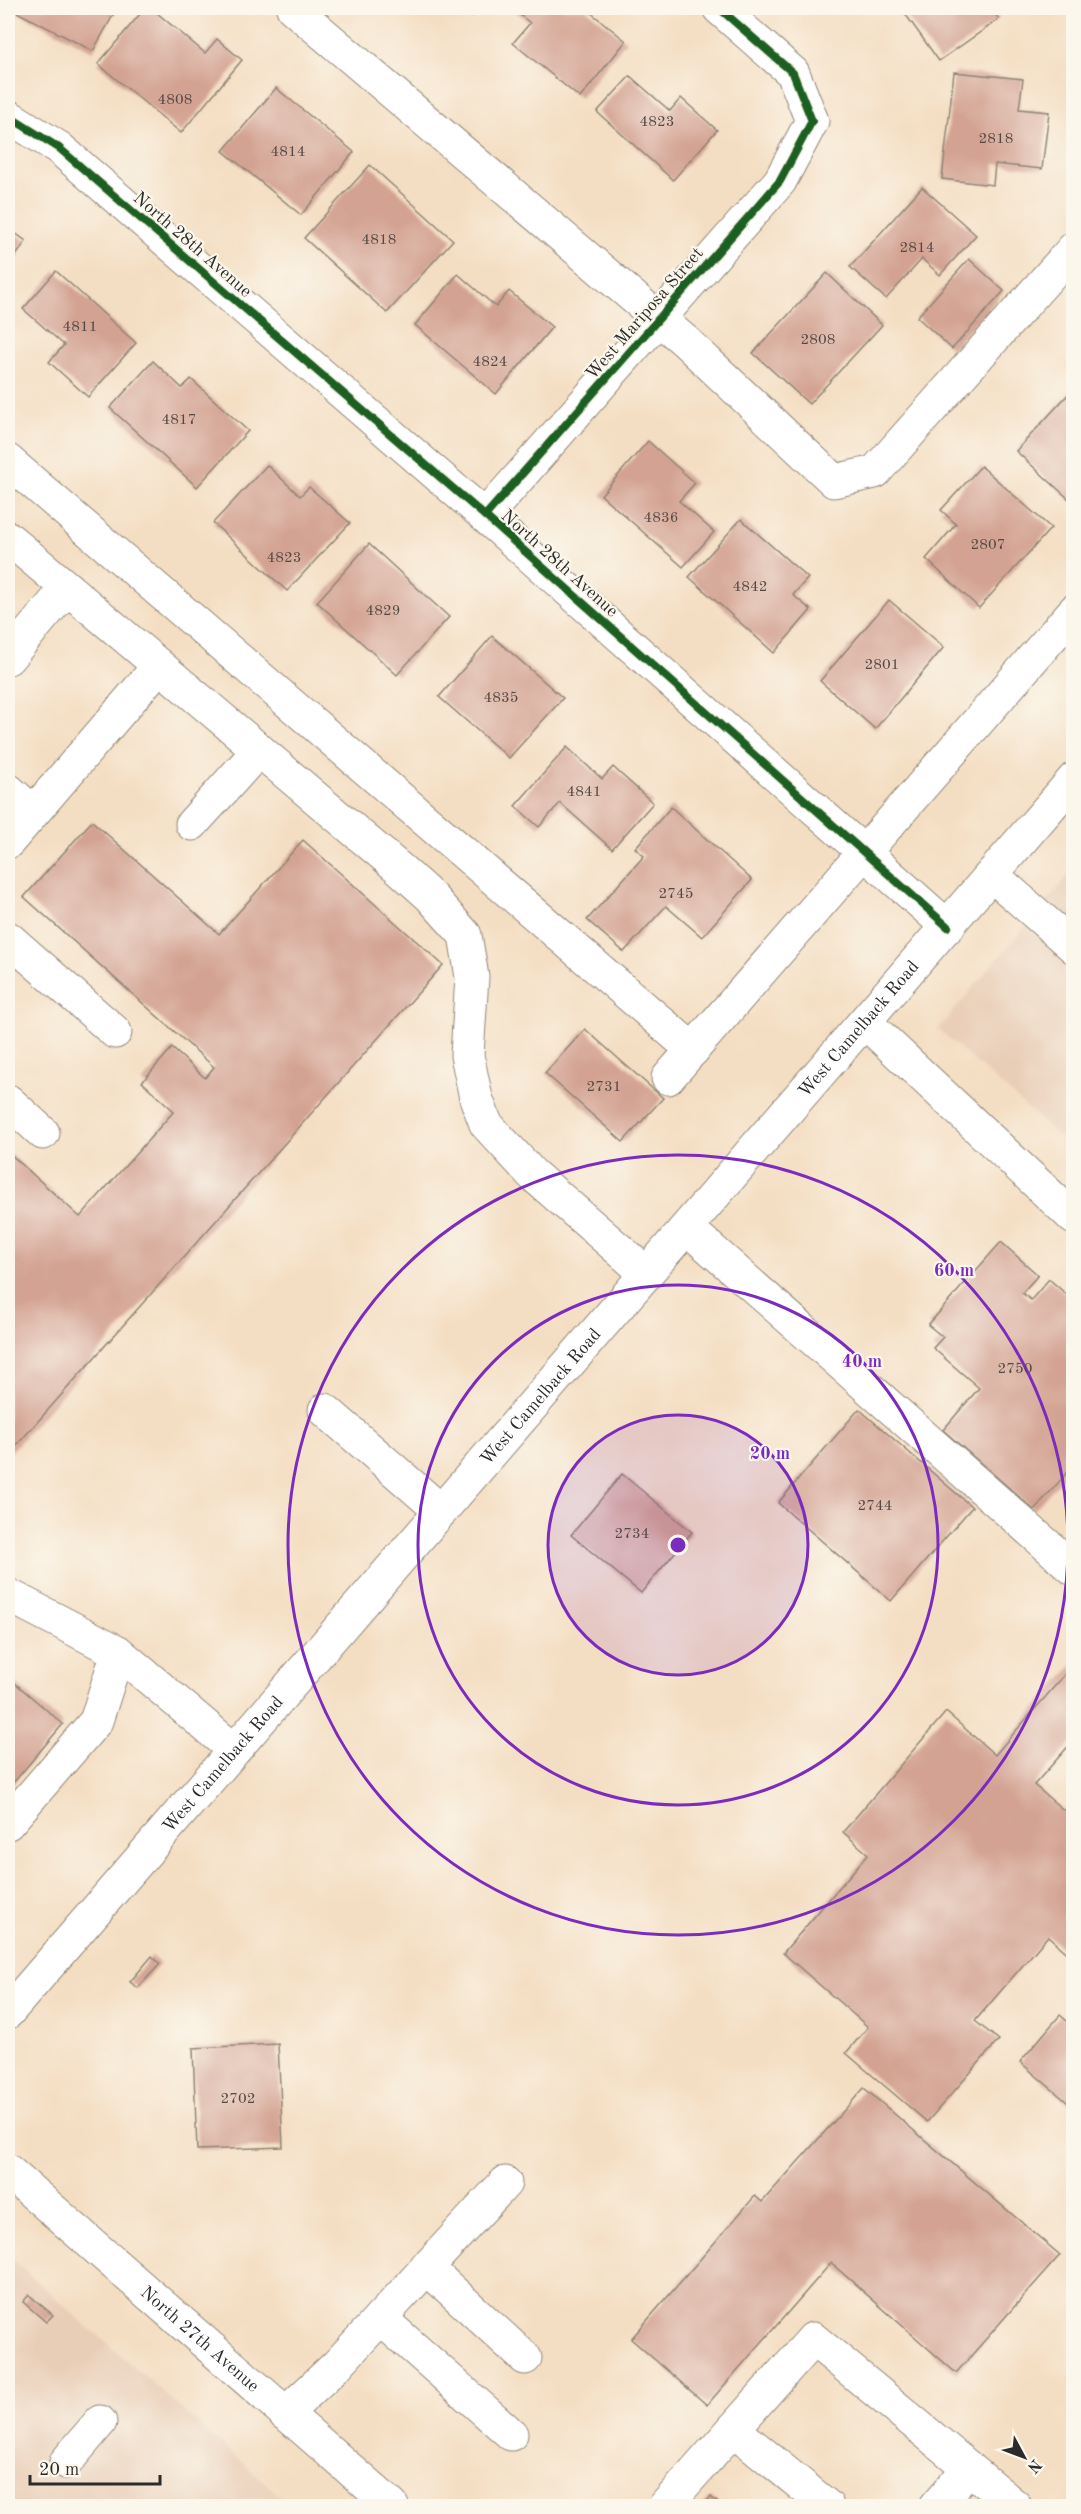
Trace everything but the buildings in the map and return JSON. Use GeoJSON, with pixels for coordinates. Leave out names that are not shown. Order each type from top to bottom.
{"type":"FeatureCollection","features":[{"type":"Feature","properties":{"kind":"street"},"geometry":{"type":"LineString","coordinates":[[293,8],[659,319],[834,481],[875,472],[1074,248]]}},
{"type":"Feature","properties":{"kind":"street","name":"West Mariposa Street"},"geometry":{"type":"LineString","coordinates":[[485,516],[780,181],[812,121],[793,73],[719,8]]}},
{"type":"Feature","properties":{"kind":"street","name":"North 28th Avenue"},"geometry":{"type":"LineString","coordinates":[[8,116],[59,148],[485,516],[948,927]]}},
{"type":"Feature","properties":{"kind":"street"},"geometry":{"type":"LineString","coordinates":[[8,461],[693,1050]]}},
{"type":"Feature","properties":{"kind":"street"},"geometry":{"type":"LineString","coordinates":[[8,538],[411,879],[452,919],[465,935],[472,977],[466,1055],[476,1098],[486,1124],[532,1174],[647,1274]]}},
{"type":"Feature","properties":{"kind":"street"},"geometry":{"type":"LineString","coordinates":[[8,656],[67,588]]}},
{"type":"Feature","properties":{"kind":"street"},"geometry":{"type":"LineString","coordinates":[[668,1078],[1074,611]]}},
{"type":"Feature","properties":{"kind":"street"},"geometry":{"type":"LineString","coordinates":[[8,842],[159,666]]}},
{"type":"Feature","properties":{"kind":"street"},"geometry":{"type":"LineString","coordinates":[[192,824],[259,750]]}},
{"type":"Feature","properties":{"kind":"street","name":"West Camelback Road"},"geometry":{"type":"LineString","coordinates":[[8,2012],[1074,779]]}},
{"type":"Feature","properties":{"kind":"street"},"geometry":{"type":"LineString","coordinates":[[8,790],[33,812]]}},
{"type":"Feature","properties":{"kind":"street"},"geometry":{"type":"LineString","coordinates":[[992,875],[1074,947]]}},
{"type":"Feature","properties":{"kind":"street"},"geometry":{"type":"LineString","coordinates":[[8,938],[115,1032]]}},
{"type":"Feature","properties":{"kind":"street"},"geometry":{"type":"LineString","coordinates":[[865,1022],[1074,1218]]}},
{"type":"Feature","properties":{"kind":"street"},"geometry":{"type":"LineString","coordinates":[[8,1101],[43,1133]]}},
{"type":"Feature","properties":{"kind":"street"},"geometry":{"type":"LineString","coordinates":[[687,1228],[1074,1569]]}},
{"type":"Feature","properties":{"kind":"street"},"geometry":{"type":"LineString","coordinates":[[325,1410],[441,1511]]}},
{"type":"Feature","properties":{"kind":"street"},"geometry":{"type":"LineString","coordinates":[[8,1594],[118,1652],[234,1750]]}},
{"type":"Feature","properties":{"kind":"street"},"geometry":{"type":"LineString","coordinates":[[8,1823],[96,1722],[118,1652]]}},
{"type":"Feature","properties":{"kind":"street","name":"North 27th Avenue"},"geometry":{"type":"LineString","coordinates":[[8,2171],[392,2506]]}},
{"type":"Feature","properties":{"kind":"street"},"geometry":{"type":"LineString","coordinates":[[285,2414],[337,2365],[506,2183]]}},
{"type":"Feature","properties":{"kind":"street"},"geometry":{"type":"LineString","coordinates":[[426,2267],[525,2358]]}},
{"type":"Feature","properties":{"kind":"street"},"geometry":{"type":"LineString","coordinates":[[380,2318],[511,2434]]}},
{"type":"Feature","properties":{"kind":"street"},"geometry":{"type":"LineString","coordinates":[[665,2506],[813,2339],[1015,2506]]}},
{"type":"Feature","properties":{"kind":"street"},"geometry":{"type":"LineString","coordinates":[[66,2462],[100,2422]]}},
{"type":"Feature","properties":{"kind":"street"},"geometry":{"type":"LineString","coordinates":[[733,2429],[827,2506]]}},
{"type":"Feature","properties":{"kind":"street"},"geometry":{"type":"LineString","coordinates":[[936,2506],[969,2468]]}},
{"type":"Feature","properties":{"kind":"shaded area"},"geometry":{"type":"Polygon","coordinates":[[[1073,870],[1073,1149],[938,1029],[1073,870]]]}},
{"type":"Feature","properties":{"kind":"shaded area"},"geometry":{"type":"Polygon","coordinates":[[[8,2256],[288,2503],[292,2506],[8,2506],[8,2256]]]}},
{"type":"Feature","properties":{"kind":"cycle path"},"geometry":{"type":"LineString","coordinates":[[485,516],[780,181],[812,121],[793,73],[719,8]]}},
{"type":"Feature","properties":{"kind":"cycle path"},"geometry":{"type":"LineString","coordinates":[[8,116],[59,148],[485,516],[948,927]]}}]}
